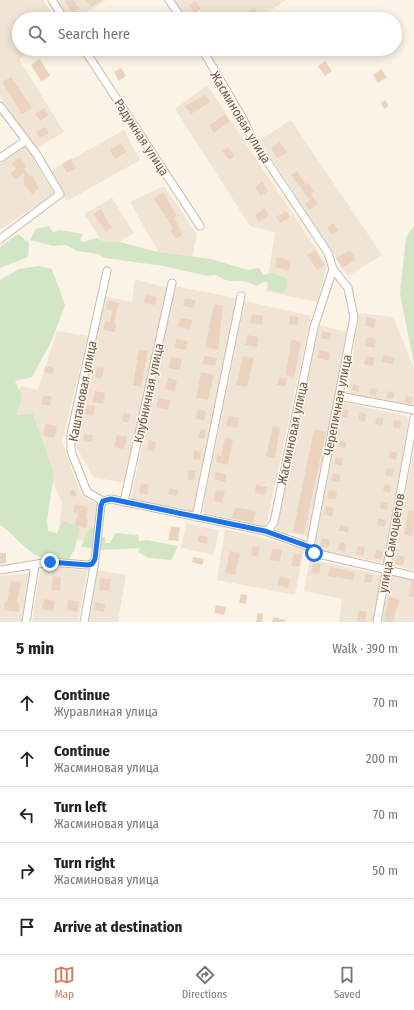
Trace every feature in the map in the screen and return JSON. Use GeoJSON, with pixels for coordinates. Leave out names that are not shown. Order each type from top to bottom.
{"type":"FeatureCollection","features":[{"type":"Feature","properties":{"kind":"street"},"geometry":{"type":"LineString","coordinates":[[52,0],[60,12]]}},
{"type":"Feature","properties":{"kind":"street"},"geometry":{"type":"LineString","coordinates":[[169,0],[177,12]]}},
{"type":"Feature","properties":{"kind":"street","name":"Радужная улица"},"geometry":{"type":"LineString","coordinates":[[89,56],[200,226]]}},
{"type":"Feature","properties":{"kind":"street","name":"Жасминовая улица"},"geometry":{"type":"LineString","coordinates":[[206,56],[242,117],[253,140],[328,252],[333,269],[314,327],[274,522],[270,528],[265,531]]}},
{"type":"Feature","properties":{"kind":"street"},"geometry":{"type":"LineString","coordinates":[[0,106],[37,155],[60,194],[0,239]]}},
{"type":"Feature","properties":{"kind":"street"},"geometry":{"type":"LineString","coordinates":[[0,158],[26,141]]}},
{"type":"Feature","properties":{"kind":"street","name":"Черепичная улица"},"geometry":{"type":"LineString","coordinates":[[310,547],[354,318],[348,288],[333,269]]}},
{"type":"Feature","properties":{"kind":"street","name":"Каштановая улица"},"geometry":{"type":"LineString","coordinates":[[103,501],[87,492],[71,451],[71,434],[107,271]]}},
{"type":"Feature","properties":{"kind":"street","name":"Клубничная улица"},"geometry":{"type":"LineString","coordinates":[[124,502],[172,283]]}},
{"type":"Feature","properties":{"kind":"street"},"geometry":{"type":"LineString","coordinates":[[196,517],[241,296]]}},
{"type":"Feature","properties":{"kind":"street"},"geometry":{"type":"LineString","coordinates":[[339,396],[414,410]]}},
{"type":"Feature","properties":{"kind":"street","name":"улица Самоцветов"},"geometry":{"type":"LineString","coordinates":[[377,622],[414,418]]}},
{"type":"Feature","properties":{"kind":"street"},"geometry":{"type":"LineString","coordinates":[[84,622],[95,559],[101,505],[103,501],[111,499],[265,531],[310,547],[314,553],[414,576]]}},
{"type":"Feature","properties":{"kind":"street"},"geometry":{"type":"LineString","coordinates":[[0,570],[59,562],[88,565],[92,564],[95,559]]}},
{"type":"Feature","properties":{"kind":"street"},"geometry":{"type":"LineString","coordinates":[[26,622],[35,565]]}},
{"type":"Feature","properties":{"kind":"shaded area"},"geometry":{"type":"Polygon","coordinates":[[[0,0],[43,0],[51,12],[12,12],[12,56],[23,56],[19,59],[64,132],[35,149],[0,96],[0,0]]]}},
{"type":"Feature","properties":{"kind":"shaded area"},"geometry":{"type":"Polygon","coordinates":[[[56,0],[106,0],[88,12],[63,12],[56,0]]]}},
{"type":"Feature","properties":{"kind":"shaded area"},"geometry":{"type":"Polygon","coordinates":[[[174,0],[286,0],[268,12],[182,12],[174,0]]]}},
{"type":"Feature","properties":{"kind":"shaded area"},"geometry":{"type":"Polygon","coordinates":[[[207,85],[327,265],[317,302],[266,291],[275,232],[250,226],[175,109],[207,85]]]}},
{"type":"Feature","properties":{"kind":"shaded area"},"geometry":{"type":"Polygon","coordinates":[[[291,120],[382,255],[348,276],[260,140],[291,120]]]}},
{"type":"Feature","properties":{"kind":"shaded area"},"geometry":{"type":"Polygon","coordinates":[[[124,130],[140,160],[67,201],[50,171],[124,130]]]}},
{"type":"Feature","properties":{"kind":"shaded area"},"geometry":{"type":"Polygon","coordinates":[[[25,144],[54,194],[0,230],[0,161],[25,144]]]}},
{"type":"Feature","properties":{"kind":"shaded area"},"geometry":{"type":"Polygon","coordinates":[[[164,186],[197,234],[191,262],[163,260],[130,202],[164,186]]]}},
{"type":"Feature","properties":{"kind":"shaded area"},"geometry":{"type":"Polygon","coordinates":[[[112,198],[134,233],[107,249],[84,214],[112,198]]]}},
{"type":"Feature","properties":{"kind":"shaded area"},"geometry":{"type":"Polygon","coordinates":[[[135,279],[167,288],[124,483],[93,477],[73,441],[104,296],[132,302],[135,279]]]}},
{"type":"Feature","properties":{"kind":"shaded area"},"geometry":{"type":"Polygon","coordinates":[[[175,286],[236,298],[194,513],[131,499],[175,286]]]}},
{"type":"Feature","properties":{"kind":"shaded area"},"geometry":{"type":"Polygon","coordinates":[[[245,301],[311,316],[266,527],[202,512],[245,301]]]}},
{"type":"Feature","properties":{"kind":"shaded area"},"geometry":{"type":"Polygon","coordinates":[[[359,313],[393,317],[414,368],[414,407],[347,394],[359,313]]]}},
{"type":"Feature","properties":{"kind":"shaded area"},"geometry":{"type":"Polygon","coordinates":[[[319,325],[347,332],[309,537],[276,530],[319,325]]]}},
{"type":"Feature","properties":{"kind":"shaded area"},"geometry":{"type":"Polygon","coordinates":[[[57,331],[88,336],[62,442],[81,495],[98,505],[90,542],[58,537],[62,503],[33,435],[8,423],[21,386],[38,390],[57,331]]]}},
{"type":"Feature","properties":{"kind":"shaded area"},"geometry":{"type":"Polygon","coordinates":[[[343,402],[409,417],[384,563],[314,549],[343,402]]]}},
{"type":"Feature","properties":{"kind":"shaded area"},"geometry":{"type":"Polygon","coordinates":[[[414,450],[414,570],[391,565],[414,450]]]}},
{"type":"Feature","properties":{"kind":"shaded area"},"geometry":{"type":"Polygon","coordinates":[[[186,524],[219,530],[214,555],[181,548],[186,524]]]}},
{"type":"Feature","properties":{"kind":"shaded area"},"geometry":{"type":"Polygon","coordinates":[[[225,529],[304,549],[295,595],[217,580],[225,529]]]}},
{"type":"Feature","properties":{"kind":"shaded area"},"geometry":{"type":"Polygon","coordinates":[[[310,559],[381,575],[373,622],[339,622],[342,599],[304,591],[310,559]]]}},
{"type":"Feature","properties":{"kind":"shaded area"},"geometry":{"type":"Polygon","coordinates":[[[65,568],[87,571],[78,622],[32,622],[40,571],[65,568]]]}},
{"type":"Feature","properties":{"kind":"shaded area"},"geometry":{"type":"Polygon","coordinates":[[[97,570],[126,575],[118,622],[89,622],[97,570]]]}},
{"type":"Feature","properties":{"kind":"shaded area"},"geometry":{"type":"Polygon","coordinates":[[[31,573],[24,622],[0,622],[0,576],[31,573]]]}},
{"type":"Feature","properties":{"kind":"shaded area"},"geometry":{"type":"Polygon","coordinates":[[[389,573],[414,579],[414,622],[380,622],[389,573]]]}},
{"type":"Feature","properties":{"kind":"green space"},"geometry":{"type":"Polygon","coordinates":[[[49,226],[53,232],[60,230],[83,234],[80,240],[83,242],[97,238],[105,242],[120,242],[157,252],[211,259],[248,270],[259,268],[263,275],[273,273],[287,278],[287,286],[283,293],[269,290],[268,282],[263,282],[257,286],[241,281],[225,280],[217,275],[208,276],[163,266],[105,258],[98,254],[77,251],[66,245],[53,246],[30,240],[36,229],[49,226]]]}},
{"type":"Feature","properties":{"kind":"green space"},"geometry":{"type":"Polygon","coordinates":[[[414,226],[414,364],[400,294],[406,237],[414,226]]]}},
{"type":"Feature","properties":{"kind":"green space"},"geometry":{"type":"Polygon","coordinates":[[[18,234],[29,243],[28,257],[0,268],[0,247],[18,234]]]}},
{"type":"Feature","properties":{"kind":"green space"},"geometry":{"type":"Polygon","coordinates":[[[39,266],[52,269],[65,305],[51,342],[32,377],[15,381],[22,396],[17,415],[33,414],[54,474],[47,521],[48,531],[57,533],[63,521],[77,526],[80,530],[74,551],[67,561],[47,560],[36,555],[0,525],[0,280],[19,269],[39,266]]]}},
{"type":"Feature","properties":{"kind":"green space"},"geometry":{"type":"Polygon","coordinates":[[[91,526],[97,530],[92,536],[105,537],[105,543],[110,543],[115,533],[138,535],[139,541],[147,540],[178,546],[171,560],[149,558],[138,552],[140,548],[100,550],[81,547],[91,526]]]}},
{"type":"Feature","properties":{"kind":"building"},"geometry":{"type":"Polygon","coordinates":[[[68,0],[73,0],[79,8],[71,12],[65,2],[68,0]]]}},
{"type":"Feature","properties":{"kind":"building"},"geometry":{"type":"Polygon","coordinates":[[[86,0],[102,0],[91,7],[86,0]]]}},
{"type":"Feature","properties":{"kind":"building"},"geometry":{"type":"Polygon","coordinates":[[[196,1],[201,9],[193,12],[189,5],[196,1]]]}},
{"type":"Feature","properties":{"kind":"building"},"geometry":{"type":"Polygon","coordinates":[[[254,8],[256,12],[245,12],[254,8]]]}},
{"type":"Feature","properties":{"kind":"building"},"geometry":{"type":"Polygon","coordinates":[[[40,59],[50,76],[41,81],[31,65],[40,59]]]}},
{"type":"Feature","properties":{"kind":"building"},"geometry":{"type":"Polygon","coordinates":[[[325,61],[332,71],[325,76],[318,66],[325,61]]]}},
{"type":"Feature","properties":{"kind":"building"},"geometry":{"type":"Polygon","coordinates":[[[121,68],[126,76],[119,81],[114,72],[121,68]]]}},
{"type":"Feature","properties":{"kind":"building"},"geometry":{"type":"Polygon","coordinates":[[[381,69],[387,77],[378,83],[373,75],[381,69]]]}},
{"type":"Feature","properties":{"kind":"building"},"geometry":{"type":"Polygon","coordinates":[[[11,77],[32,108],[22,114],[2,82],[11,77]]]}},
{"type":"Feature","properties":{"kind":"building"},"geometry":{"type":"Polygon","coordinates":[[[205,95],[210,102],[191,114],[185,106],[205,95]]]}},
{"type":"Feature","properties":{"kind":"building"},"geometry":{"type":"Polygon","coordinates":[[[385,100],[389,106],[384,109],[381,103],[385,100]]]}},
{"type":"Feature","properties":{"kind":"building"},"geometry":{"type":"Polygon","coordinates":[[[44,108],[49,115],[40,121],[35,114],[44,108]]]}},
{"type":"Feature","properties":{"kind":"building"},"geometry":{"type":"Polygon","coordinates":[[[225,114],[230,121],[214,133],[209,126],[225,114]]]}},
{"type":"Feature","properties":{"kind":"building"},"geometry":{"type":"Polygon","coordinates":[[[45,127],[49,133],[40,138],[36,132],[45,127]]]}},
{"type":"Feature","properties":{"kind":"building"},"geometry":{"type":"Polygon","coordinates":[[[280,142],[287,153],[277,158],[271,148],[280,142]]]}},
{"type":"Feature","properties":{"kind":"building"},"geometry":{"type":"Polygon","coordinates":[[[121,143],[126,152],[115,159],[110,150],[121,143]]]}},
{"type":"Feature","properties":{"kind":"building"},"geometry":{"type":"Polygon","coordinates":[[[228,147],[235,156],[229,160],[222,151],[228,147]]]}},
{"type":"Feature","properties":{"kind":"building"},"geometry":{"type":"Polygon","coordinates":[[[20,157],[27,167],[24,169],[30,177],[32,175],[39,189],[32,194],[24,184],[24,173],[15,179],[10,173],[16,169],[12,163],[20,157]]]}},
{"type":"Feature","properties":{"kind":"building"},"geometry":{"type":"Polygon","coordinates":[[[71,159],[76,168],[67,173],[62,164],[71,159]]]}},
{"type":"Feature","properties":{"kind":"building"},"geometry":{"type":"Polygon","coordinates":[[[297,171],[306,185],[308,183],[314,192],[311,194],[318,204],[310,210],[305,204],[310,200],[291,175],[297,171]]]}},
{"type":"Feature","properties":{"kind":"building"},"geometry":{"type":"Polygon","coordinates":[[[262,182],[268,191],[261,196],[255,187],[262,182]]]}},
{"type":"Feature","properties":{"kind":"building"},"geometry":{"type":"Polygon","coordinates":[[[163,192],[177,216],[174,218],[183,234],[176,239],[170,230],[173,228],[154,199],[163,192]]]}},
{"type":"Feature","properties":{"kind":"building"},"geometry":{"type":"Polygon","coordinates":[[[265,208],[269,215],[259,222],[255,215],[265,208]]]}},
{"type":"Feature","properties":{"kind":"building"},"geometry":{"type":"Polygon","coordinates":[[[101,209],[112,228],[106,232],[93,214],[101,209]]]}},
{"type":"Feature","properties":{"kind":"building"},"geometry":{"type":"Polygon","coordinates":[[[286,211],[290,217],[280,223],[276,217],[286,211]]]}},
{"type":"Feature","properties":{"kind":"building"},"geometry":{"type":"Polygon","coordinates":[[[333,223],[338,230],[332,235],[327,228],[333,223]]]}},
{"type":"Feature","properties":{"kind":"building"},"geometry":{"type":"Polygon","coordinates":[[[315,250],[325,265],[317,270],[307,255],[315,250]]]}},
{"type":"Feature","properties":{"kind":"building"},"geometry":{"type":"Polygon","coordinates":[[[350,250],[356,260],[342,268],[336,258],[350,250]]]}},
{"type":"Feature","properties":{"kind":"building"},"geometry":{"type":"Polygon","coordinates":[[[277,257],[291,261],[289,271],[275,267],[277,257]]]}},
{"type":"Feature","properties":{"kind":"building"},"geometry":{"type":"Polygon","coordinates":[[[146,295],[157,297],[155,305],[144,303],[146,295]]]}},
{"type":"Feature","properties":{"kind":"building"},"geometry":{"type":"Polygon","coordinates":[[[185,298],[196,300],[194,308],[183,306],[185,298]]]}},
{"type":"Feature","properties":{"kind":"building"},"geometry":{"type":"Polygon","coordinates":[[[108,300],[119,303],[114,323],[116,324],[115,332],[103,330],[105,321],[110,322],[112,311],[106,309],[108,300]]]}},
{"type":"Feature","properties":{"kind":"building"},"geometry":{"type":"Polygon","coordinates":[[[214,304],[223,306],[218,350],[205,347],[214,304]]]}},
{"type":"Feature","properties":{"kind":"building"},"geometry":{"type":"Polygon","coordinates":[[[252,314],[263,316],[262,325],[250,323],[252,314]]]}},
{"type":"Feature","properties":{"kind":"building"},"geometry":{"type":"Polygon","coordinates":[[[290,316],[298,317],[298,325],[289,324],[290,316]]]}},
{"type":"Feature","properties":{"kind":"building"},"geometry":{"type":"Polygon","coordinates":[[[367,317],[376,319],[374,328],[365,326],[367,317]]]}},
{"type":"Feature","properties":{"kind":"building"},"geometry":{"type":"Polygon","coordinates":[[[180,318],[192,320],[190,329],[178,327],[180,318]]]}},
{"type":"Feature","properties":{"kind":"building"},"geometry":{"type":"Polygon","coordinates":[[[322,331],[331,333],[330,340],[321,338],[322,331]]]}},
{"type":"Feature","properties":{"kind":"building"},"geometry":{"type":"Polygon","coordinates":[[[247,335],[259,337],[257,347],[245,345],[247,335]]]}},
{"type":"Feature","properties":{"kind":"building"},"geometry":{"type":"Polygon","coordinates":[[[366,337],[376,339],[375,348],[365,346],[366,337]]]}},
{"type":"Feature","properties":{"kind":"building"},"geometry":{"type":"Polygon","coordinates":[[[176,339],[188,341],[186,350],[175,348],[176,339]]]}},
{"type":"Feature","properties":{"kind":"building"},"geometry":{"type":"Polygon","coordinates":[[[291,339],[301,342],[294,377],[285,375],[291,339]]]}},
{"type":"Feature","properties":{"kind":"building"},"geometry":{"type":"Polygon","coordinates":[[[139,350],[148,351],[141,387],[133,385],[139,350]]]}},
{"type":"Feature","properties":{"kind":"building"},"geometry":{"type":"Polygon","coordinates":[[[319,350],[331,353],[329,361],[317,358],[319,350]]]}},
{"type":"Feature","properties":{"kind":"building"},"geometry":{"type":"Polygon","coordinates":[[[383,355],[395,358],[393,364],[382,362],[383,355]]]}},
{"type":"Feature","properties":{"kind":"building"},"geometry":{"type":"Polygon","coordinates":[[[204,356],[217,358],[215,366],[203,364],[204,356]]]}},
{"type":"Feature","properties":{"kind":"building"},"geometry":{"type":"Polygon","coordinates":[[[243,356],[254,358],[247,387],[236,385],[243,356]]]}},
{"type":"Feature","properties":{"kind":"building"},"geometry":{"type":"Polygon","coordinates":[[[366,356],[375,358],[373,366],[364,364],[366,356]]]}},
{"type":"Feature","properties":{"kind":"building"},"geometry":{"type":"Polygon","coordinates":[[[171,357],[182,359],[180,370],[169,368],[171,357]]]}},
{"type":"Feature","properties":{"kind":"building"},"geometry":{"type":"Polygon","coordinates":[[[45,366],[54,368],[53,374],[44,372],[45,366]]]}},
{"type":"Feature","properties":{"kind":"building"},"geometry":{"type":"Polygon","coordinates":[[[97,367],[104,368],[102,379],[95,377],[97,367]]]}},
{"type":"Feature","properties":{"kind":"building"},"geometry":{"type":"Polygon","coordinates":[[[201,372],[214,375],[208,400],[196,398],[201,372]]]}},
{"type":"Feature","properties":{"kind":"building"},"geometry":{"type":"Polygon","coordinates":[[[279,377],[287,378],[286,386],[277,385],[279,377]]]}},
{"type":"Feature","properties":{"kind":"building"},"geometry":{"type":"Polygon","coordinates":[[[168,378],[177,380],[175,391],[165,389],[168,378]]]}},
{"type":"Feature","properties":{"kind":"building"},"geometry":{"type":"Polygon","coordinates":[[[353,384],[359,386],[358,392],[352,390],[353,384]]]}},
{"type":"Feature","properties":{"kind":"building"},"geometry":{"type":"Polygon","coordinates":[[[371,388],[377,389],[376,396],[369,394],[371,388]]]}},
{"type":"Feature","properties":{"kind":"building"},"geometry":{"type":"Polygon","coordinates":[[[95,391],[105,393],[103,404],[92,402],[95,391]]]}},
{"type":"Feature","properties":{"kind":"building"},"geometry":{"type":"Polygon","coordinates":[[[388,391],[395,393],[393,399],[386,398],[388,391]]]}},
{"type":"Feature","properties":{"kind":"building"},"geometry":{"type":"Polygon","coordinates":[[[44,395],[52,397],[50,406],[41,404],[44,395]]]}},
{"type":"Feature","properties":{"kind":"building"},"geometry":{"type":"Polygon","coordinates":[[[406,396],[412,397],[411,404],[404,402],[406,396]]]}},
{"type":"Feature","properties":{"kind":"building"},"geometry":{"type":"Polygon","coordinates":[[[158,398],[170,400],[168,410],[156,407],[158,398]]]}},
{"type":"Feature","properties":{"kind":"building"},"geometry":{"type":"Polygon","coordinates":[[[87,405],[95,406],[93,416],[85,414],[87,405]]]}},
{"type":"Feature","properties":{"kind":"building"},"geometry":{"type":"Polygon","coordinates":[[[198,409],[206,411],[204,420],[196,419],[198,409]]]}},
{"type":"Feature","properties":{"kind":"building"},"geometry":{"type":"Polygon","coordinates":[[[342,409],[349,410],[347,418],[340,416],[342,409]]]}},
{"type":"Feature","properties":{"kind":"building"},"geometry":{"type":"Polygon","coordinates":[[[360,412],[366,414],[365,422],[358,420],[360,412]]]}},
{"type":"Feature","properties":{"kind":"building"},"geometry":{"type":"Polygon","coordinates":[[[124,413],[130,414],[128,423],[122,421],[124,413]]]}},
{"type":"Feature","properties":{"kind":"building"},"geometry":{"type":"Polygon","coordinates":[[[228,416],[239,418],[237,428],[226,426],[228,416]]]}},
{"type":"Feature","properties":{"kind":"building"},"geometry":{"type":"Polygon","coordinates":[[[377,417],[384,418],[382,425],[375,424],[377,417]]]}},
{"type":"Feature","properties":{"kind":"building"},"geometry":{"type":"Polygon","coordinates":[[[394,420],[401,421],[400,429],[393,427],[394,420]]]}},
{"type":"Feature","properties":{"kind":"building"},"geometry":{"type":"Polygon","coordinates":[[[45,424],[57,426],[54,438],[43,436],[45,424]]]}},
{"type":"Feature","properties":{"kind":"building"},"geometry":{"type":"Polygon","coordinates":[[[273,426],[280,427],[275,458],[266,456],[273,426]]]}},
{"type":"Feature","properties":{"kind":"building"},"geometry":{"type":"Polygon","coordinates":[[[200,429],[206,430],[204,439],[198,438],[200,429]]]}},
{"type":"Feature","properties":{"kind":"building"},"geometry":{"type":"Polygon","coordinates":[[[314,429],[326,432],[304,534],[293,532],[314,429]]]}},
{"type":"Feature","properties":{"kind":"building"},"geometry":{"type":"Polygon","coordinates":[[[84,434],[93,435],[92,442],[83,440],[84,434]]]}},
{"type":"Feature","properties":{"kind":"building"},"geometry":{"type":"Polygon","coordinates":[[[117,435],[127,437],[124,449],[114,447],[117,435]]]}},
{"type":"Feature","properties":{"kind":"building"},"geometry":{"type":"Polygon","coordinates":[[[225,437],[233,439],[228,465],[216,462],[217,455],[221,456],[225,437]]]}},
{"type":"Feature","properties":{"kind":"building"},"geometry":{"type":"Polygon","coordinates":[[[149,440],[156,442],[154,452],[147,450],[149,440]]]}},
{"type":"Feature","properties":{"kind":"building"},"geometry":{"type":"Polygon","coordinates":[[[340,441],[347,442],[345,448],[338,447],[340,441]]]}},
{"type":"Feature","properties":{"kind":"building"},"geometry":{"type":"Polygon","coordinates":[[[194,450],[201,452],[200,460],[193,459],[194,450]]]}},
{"type":"Feature","properties":{"kind":"building"},"geometry":{"type":"Polygon","coordinates":[[[390,451],[397,453],[396,460],[388,458],[390,451]]]}},
{"type":"Feature","properties":{"kind":"building"},"geometry":{"type":"Polygon","coordinates":[[[336,457],[343,458],[342,466],[334,464],[336,457]]]}},
{"type":"Feature","properties":{"kind":"building"},"geometry":{"type":"Polygon","coordinates":[[[387,468],[394,469],[392,477],[385,475],[387,468]]]}},
{"type":"Feature","properties":{"kind":"building"},"geometry":{"type":"Polygon","coordinates":[[[189,470],[196,471],[194,481],[187,479],[189,470]]]}},
{"type":"Feature","properties":{"kind":"building"},"geometry":{"type":"Polygon","coordinates":[[[215,472],[226,474],[225,482],[214,479],[215,472]]]}},
{"type":"Feature","properties":{"kind":"building"},"geometry":{"type":"Polygon","coordinates":[[[333,473],[341,475],[339,482],[331,481],[333,473]]]}},
{"type":"Feature","properties":{"kind":"building"},"geometry":{"type":"Polygon","coordinates":[[[141,483],[149,485],[147,495],[139,493],[141,483]]]}},
{"type":"Feature","properties":{"kind":"building"},"geometry":{"type":"Polygon","coordinates":[[[385,484],[391,486],[390,493],[383,491],[385,484]]]}},
{"type":"Feature","properties":{"kind":"building"},"geometry":{"type":"Polygon","coordinates":[[[256,485],[267,487],[266,495],[255,493],[256,485]]]}},
{"type":"Feature","properties":{"kind":"building"},"geometry":{"type":"Polygon","coordinates":[[[169,488],[178,490],[177,496],[168,494],[169,488]]]}},
{"type":"Feature","properties":{"kind":"building"},"geometry":{"type":"Polygon","coordinates":[[[74,489],[77,495],[72,497],[69,491],[74,489]]]}},
{"type":"Feature","properties":{"kind":"building"},"geometry":{"type":"Polygon","coordinates":[[[216,490],[225,491],[222,503],[214,501],[216,490]]]}},
{"type":"Feature","properties":{"kind":"building"},"geometry":{"type":"Polygon","coordinates":[[[329,490],[337,491],[336,499],[327,498],[329,490]]]}},
{"type":"Feature","properties":{"kind":"building"},"geometry":{"type":"Polygon","coordinates":[[[381,501],[388,503],[387,510],[380,508],[381,501]]]}},
{"type":"Feature","properties":{"kind":"building"},"geometry":{"type":"Polygon","coordinates":[[[75,504],[88,507],[86,528],[75,525],[78,513],[73,512],[75,504]]]}},
{"type":"Feature","properties":{"kind":"building"},"geometry":{"type":"Polygon","coordinates":[[[326,506],[334,508],[332,516],[324,515],[326,506]]]}},
{"type":"Feature","properties":{"kind":"building"},"geometry":{"type":"Polygon","coordinates":[[[235,507],[256,511],[253,523],[232,518],[235,507]]]}},
{"type":"Feature","properties":{"kind":"building"},"geometry":{"type":"Polygon","coordinates":[[[409,510],[414,511],[413,536],[404,535],[409,510]]]}},
{"type":"Feature","properties":{"kind":"building"},"geometry":{"type":"Polygon","coordinates":[[[378,518],[386,520],[385,527],[377,525],[378,518]]]}},
{"type":"Feature","properties":{"kind":"building"},"geometry":{"type":"Polygon","coordinates":[[[340,525],[349,527],[348,532],[339,531],[340,525]]]}},
{"type":"Feature","properties":{"kind":"building"},"geometry":{"type":"Polygon","coordinates":[[[171,526],[180,528],[178,541],[168,540],[171,526]]]}},
{"type":"Feature","properties":{"kind":"building"},"geometry":{"type":"Polygon","coordinates":[[[199,535],[208,537],[207,544],[198,542],[199,535]]]}},
{"type":"Feature","properties":{"kind":"building"},"geometry":{"type":"Polygon","coordinates":[[[322,538],[330,540],[328,548],[320,546],[322,538]]]}},
{"type":"Feature","properties":{"kind":"building"},"geometry":{"type":"Polygon","coordinates":[[[340,542],[347,544],[345,552],[338,550],[340,542]]]}},
{"type":"Feature","properties":{"kind":"building"},"geometry":{"type":"Polygon","coordinates":[[[253,546],[260,547],[258,557],[251,555],[253,546]]]}},
{"type":"Feature","properties":{"kind":"building"},"geometry":{"type":"Polygon","coordinates":[[[358,546],[365,547],[363,556],[356,554],[358,546]]]}},
{"type":"Feature","properties":{"kind":"building"},"geometry":{"type":"Polygon","coordinates":[[[272,549],[282,550],[280,561],[270,560],[272,549]]]}},
{"type":"Feature","properties":{"kind":"building"},"geometry":{"type":"Polygon","coordinates":[[[376,550],[383,551],[381,560],[374,558],[376,550]]]}},
{"type":"Feature","properties":{"kind":"building"},"geometry":{"type":"Polygon","coordinates":[[[230,551],[240,553],[235,575],[225,573],[230,551]]]}},
{"type":"Feature","properties":{"kind":"building"},"geometry":{"type":"Polygon","coordinates":[[[0,553],[6,553],[6,563],[0,564],[0,553]]]}},
{"type":"Feature","properties":{"kind":"building"},"geometry":{"type":"Polygon","coordinates":[[[294,553],[302,555],[299,567],[291,566],[294,553]]]}},
{"type":"Feature","properties":{"kind":"building"},"geometry":{"type":"Polygon","coordinates":[[[397,555],[405,557],[403,565],[395,564],[397,555]]]}},
{"type":"Feature","properties":{"kind":"building"},"geometry":{"type":"Polygon","coordinates":[[[193,557],[204,559],[202,565],[192,562],[193,557]]]}},
{"type":"Feature","properties":{"kind":"building"},"geometry":{"type":"Polygon","coordinates":[[[313,563],[321,564],[319,574],[311,573],[313,563]]]}},
{"type":"Feature","properties":{"kind":"building"},"geometry":{"type":"Polygon","coordinates":[[[330,567],[355,572],[353,580],[328,576],[330,567]]]}},
{"type":"Feature","properties":{"kind":"building"},"geometry":{"type":"Polygon","coordinates":[[[366,574],[373,575],[371,583],[364,582],[366,574]]]}},
{"type":"Feature","properties":{"kind":"building"},"geometry":{"type":"Polygon","coordinates":[[[53,576],[61,577],[60,591],[51,590],[53,576]]]}},
{"type":"Feature","properties":{"kind":"building"},"geometry":{"type":"Polygon","coordinates":[[[279,577],[290,579],[288,588],[277,585],[279,577]]]}},
{"type":"Feature","properties":{"kind":"building"},"geometry":{"type":"Polygon","coordinates":[[[100,578],[111,579],[109,591],[99,590],[100,578]]]}},
{"type":"Feature","properties":{"kind":"building"},"geometry":{"type":"Polygon","coordinates":[[[11,581],[21,582],[17,603],[19,603],[19,612],[4,610],[11,581]]]}},
{"type":"Feature","properties":{"kind":"building"},"geometry":{"type":"Polygon","coordinates":[[[412,581],[414,581],[414,597],[409,596],[412,581]]]}},
{"type":"Feature","properties":{"kind":"building"},"geometry":{"type":"Polygon","coordinates":[[[241,594],[247,595],[246,604],[239,603],[241,594]]]}},
{"type":"Feature","properties":{"kind":"building"},"geometry":{"type":"Polygon","coordinates":[[[389,597],[399,599],[397,609],[393,622],[384,622],[389,597]]]}},
{"type":"Feature","properties":{"kind":"building"},"geometry":{"type":"Polygon","coordinates":[[[44,599],[55,601],[53,611],[42,609],[44,599]]]}},
{"type":"Feature","properties":{"kind":"building"},"geometry":{"type":"Polygon","coordinates":[[[68,600],[79,602],[77,612],[67,610],[68,600]]]}},
{"type":"Feature","properties":{"kind":"building"},"geometry":{"type":"Polygon","coordinates":[[[95,602],[105,604],[104,612],[94,610],[95,602]]]}},
{"type":"Feature","properties":{"kind":"building"},"geometry":{"type":"Polygon","coordinates":[[[216,605],[226,607],[224,615],[214,613],[216,605]]]}},
{"type":"Feature","properties":{"kind":"building"},"geometry":{"type":"Polygon","coordinates":[[[359,610],[367,612],[365,622],[357,621],[359,610]]]}},
{"type":"Feature","properties":{"kind":"building"},"geometry":{"type":"Polygon","coordinates":[[[258,613],[263,614],[262,622],[256,622],[258,613]]]}},
{"type":"Feature","properties":{"kind":"building"},"geometry":{"type":"Polygon","coordinates":[[[273,617],[286,620],[285,622],[272,622],[273,617]]]}},
{"type":"Feature","properties":{"kind":"route"},"geometry":{"type":"LineString","coordinates":[[50,562],[92,564],[95,559],[101,505],[103,501],[111,499],[265,531],[310,547],[314,553]]}}]}
